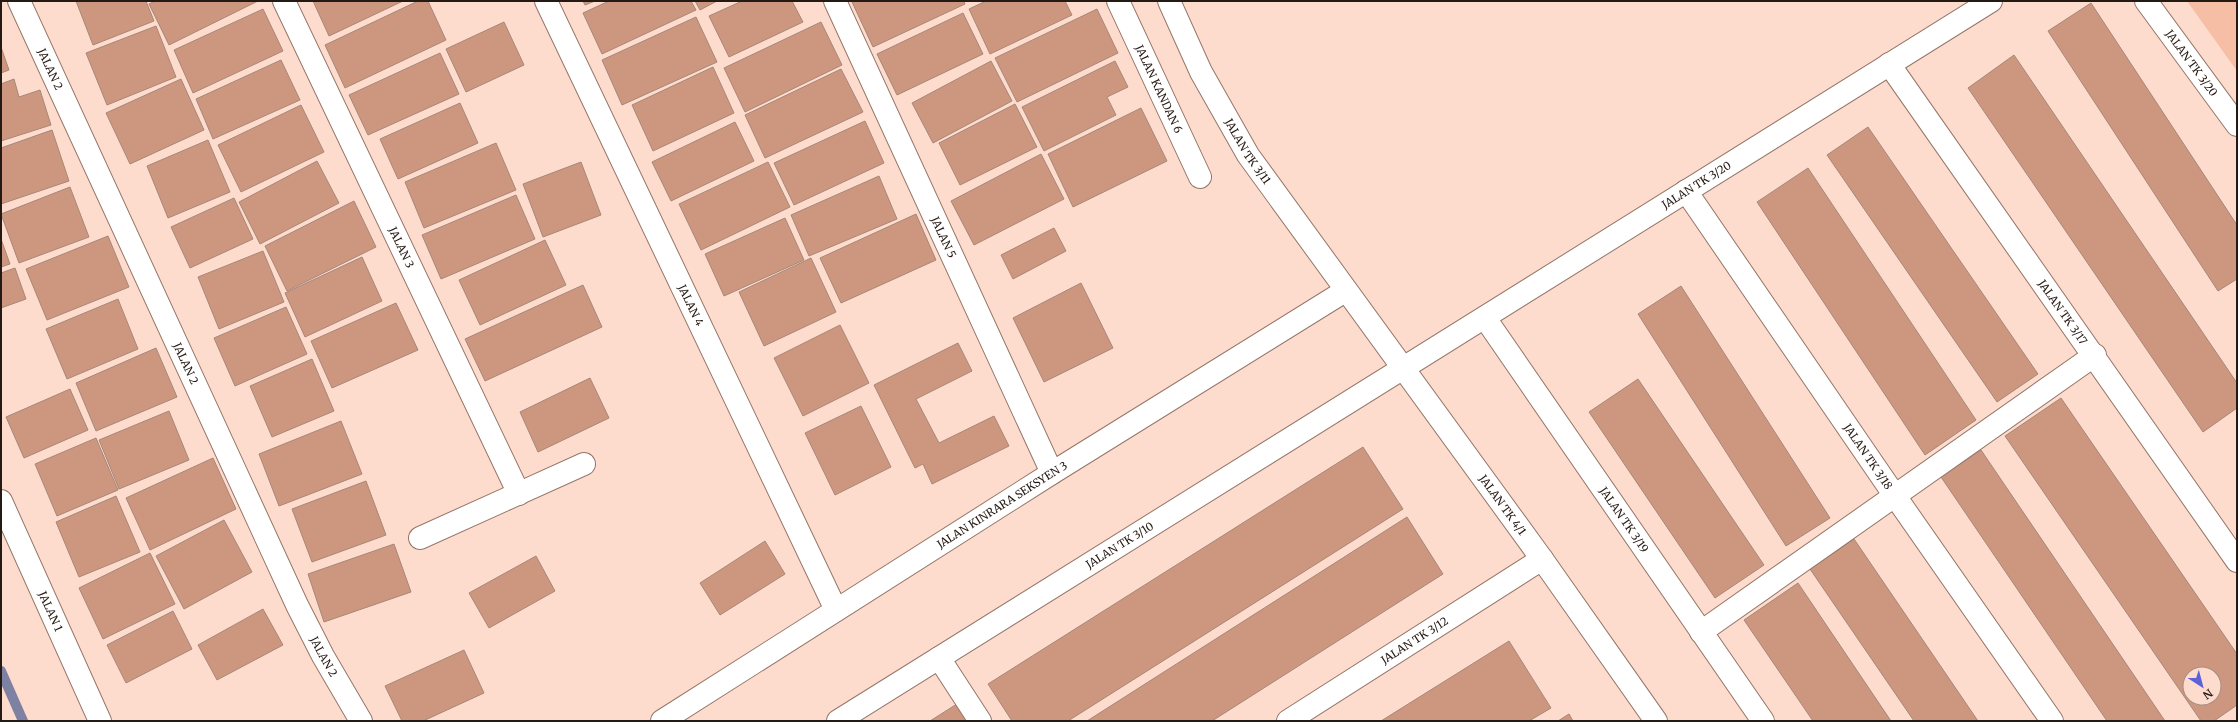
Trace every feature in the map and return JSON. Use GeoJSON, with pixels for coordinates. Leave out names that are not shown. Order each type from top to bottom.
{"type":"FeatureCollection","features":[{"type":"Feature","properties":{"kind":"street","name":"JALAN 2"},"geometry":{"type":"LineString","coordinates":[[19,1],[297,605],[323,656],[361,721]]}},
{"type":"Feature","properties":{"kind":"street","name":"JALAN 3"},"geometry":{"type":"LineString","coordinates":[[284,1],[519,494]]}},
{"type":"Feature","properties":{"kind":"street","name":"JALAN 4"},"geometry":{"type":"LineString","coordinates":[[546,1],[836,610]]}},
{"type":"Feature","properties":{"kind":"street","name":"JALAN 5"},"geometry":{"type":"LineString","coordinates":[[835,1],[1052,473]]}},
{"type":"Feature","properties":{"kind":"street","name":"JALAN KANDAN 6"},"geometry":{"type":"LineString","coordinates":[[1118,1],[1200,177]]}},
{"type":"Feature","properties":{"kind":"street","name":"JALAN TK 3/11"},"geometry":{"type":"LineString","coordinates":[[1169,1],[1201,72],[1248,156],[1345,291]]}},
{"type":"Feature","properties":{"kind":"street","name":"JALAN TK 3/20"},"geometry":{"type":"LineString","coordinates":[[1402,369],[1991,1]]}},
{"type":"Feature","properties":{"kind":"street","name":"JALAN TK 3/20"},"geometry":{"type":"LineString","coordinates":[[2146,1],[2237,125]]}},
{"type":"Feature","properties":{"kind":"street","name":"JALAN TK 3/17"},"geometry":{"type":"LineString","coordinates":[[1889,64],[2095,355],[2237,561]]}},
{"type":"Feature","properties":{"kind":"street","name":"JALAN TK 3/18"},"geometry":{"type":"LineString","coordinates":[[1686,191],[1895,496],[2052,721]]}},
{"type":"Feature","properties":{"kind":"street","name":"JALAN KINRARA SEKSYEN 3"},"geometry":{"type":"LineString","coordinates":[[662,721],[1052,473],[1345,291]]}},
{"type":"Feature","properties":{"kind":"street","name":"JALAN TK 4/1"},"geometry":{"type":"LineString","coordinates":[[1345,291],[1542,559],[1656,721]]}},
{"type":"Feature","properties":{"kind":"street","name":"JALAN TK 3/19"},"geometry":{"type":"LineString","coordinates":[[1485,318],[1763,721]]}},
{"type":"Feature","properties":{"kind":"street"},"geometry":{"type":"LineString","coordinates":[[1702,632],[2095,355]]}},
{"type":"Feature","properties":{"kind":"street","name":"JALAN TK 3/10"},"geometry":{"type":"LineString","coordinates":[[838,721],[1402,369]]}},
{"type":"Feature","properties":{"kind":"street"},"geometry":{"type":"LineString","coordinates":[[420,538],[584,464]]}},
{"type":"Feature","properties":{"kind":"street","name":"JALAN 1"},"geometry":{"type":"LineString","coordinates":[[1,501],[100,721]]}},
{"type":"Feature","properties":{"kind":"street","name":"JALAN TK 3/12"},"geometry":{"type":"LineString","coordinates":[[1288,721],[1542,559]]}},
{"type":"Feature","properties":{"kind":"street"},"geometry":{"type":"LineString","coordinates":[[939,658],[980,721]]}},
{"type":"Feature","properties":{"kind":"shaded area"},"geometry":{"type":"Polygon","coordinates":[[[2187,1],[2237,1],[2237,71],[2187,1]]]}},
{"type":"Feature","properties":{"kind":"building"},"geometry":{"type":"Polygon","coordinates":[[[76,1],[146,1],[154,21],[93,45],[76,1]]]}},
{"type":"Feature","properties":{"kind":"building"},"geometry":{"type":"Polygon","coordinates":[[[155,1],[258,1],[169,45],[149,4],[155,1]]]}},
{"type":"Feature","properties":{"kind":"building"},"geometry":{"type":"Polygon","coordinates":[[[313,1],[403,1],[329,36],[313,1]]]}},
{"type":"Feature","properties":{"kind":"building"},"geometry":{"type":"Polygon","coordinates":[[[418,1],[428,1],[446,40],[345,88],[325,45],[418,1]]]}},
{"type":"Feature","properties":{"kind":"building"},"geometry":{"type":"Polygon","coordinates":[[[583,1],[595,1],[585,5],[583,1]]]}},
{"type":"Feature","properties":{"kind":"building"},"geometry":{"type":"Polygon","coordinates":[[[609,1],[691,1],[696,10],[602,54],[583,13],[609,1]]]}},
{"type":"Feature","properties":{"kind":"building"},"geometry":{"type":"Polygon","coordinates":[[[695,1],[717,1],[700,10],[695,1]]]}},
{"type":"Feature","properties":{"kind":"building"},"geometry":{"type":"Polygon","coordinates":[[[742,1],[792,1],[803,22],[729,57],[709,16],[742,1]]]}},
{"type":"Feature","properties":{"kind":"building"},"geometry":{"type":"Polygon","coordinates":[[[964,1],[965,4],[873,47],[852,2],[964,1]]]}},
{"type":"Feature","properties":{"kind":"building"},"geometry":{"type":"Polygon","coordinates":[[[986,1],[1065,1],[1072,15],[990,54],[969,9],[986,1]]]}},
{"type":"Feature","properties":{"kind":"building"},"geometry":{"type":"Polygon","coordinates":[[[2091,3],[2237,225],[2237,279],[2218,291],[2048,31],[2091,3]]]}},
{"type":"Feature","properties":{"kind":"building"},"geometry":{"type":"Polygon","coordinates":[[[263,9],[283,51],[193,93],[174,50],[263,9]]]}},
{"type":"Feature","properties":{"kind":"building"},"geometry":{"type":"Polygon","coordinates":[[[1097,9],[1118,53],[1017,102],[995,58],[1097,9]]]}},
{"type":"Feature","properties":{"kind":"building"},"geometry":{"type":"Polygon","coordinates":[[[963,13],[983,54],[897,95],[877,54],[963,13]]]}},
{"type":"Feature","properties":{"kind":"building"},"geometry":{"type":"Polygon","coordinates":[[[696,17],[717,62],[622,105],[602,60],[696,17]]]}},
{"type":"Feature","properties":{"kind":"building"},"geometry":{"type":"Polygon","coordinates":[[[504,22],[524,65],[466,92],[446,49],[504,22]]]}},
{"type":"Feature","properties":{"kind":"building"},"geometry":{"type":"Polygon","coordinates":[[[821,22],[842,65],[745,112],[724,68],[821,22]]]}},
{"type":"Feature","properties":{"kind":"building"},"geometry":{"type":"Polygon","coordinates":[[[156,26],[176,77],[107,105],[86,53],[156,26]]]}},
{"type":"Feature","properties":{"kind":"building"},"geometry":{"type":"Polygon","coordinates":[[[1,47],[9,70],[1,73],[1,47]]]}},
{"type":"Feature","properties":{"kind":"building"},"geometry":{"type":"Polygon","coordinates":[[[440,53],[459,94],[368,135],[349,95],[440,53]]]}},
{"type":"Feature","properties":{"kind":"building"},"geometry":{"type":"Polygon","coordinates":[[[2014,55],[2237,383],[2237,408],[2203,432],[1968,88],[2014,55]]]}},
{"type":"Feature","properties":{"kind":"building"},"geometry":{"type":"Polygon","coordinates":[[[281,60],[300,100],[213,139],[196,99],[281,60]]]}},
{"type":"Feature","properties":{"kind":"building"},"geometry":{"type":"Polygon","coordinates":[[[991,61],[1012,101],[933,143],[912,103],[991,61]]]}},
{"type":"Feature","properties":{"kind":"building"},"geometry":{"type":"Polygon","coordinates":[[[1115,61],[1128,87],[1107,97],[1116,115],[1044,151],[1022,107],[1115,61]]]}},
{"type":"Feature","properties":{"kind":"building"},"geometry":{"type":"Polygon","coordinates":[[[713,67],[734,113],[653,151],[632,105],[713,67]]]}},
{"type":"Feature","properties":{"kind":"building"},"geometry":{"type":"Polygon","coordinates":[[[841,69],[863,112],[765,158],[745,115],[841,69]]]}},
{"type":"Feature","properties":{"kind":"building"},"geometry":{"type":"Polygon","coordinates":[[[14,79],[19,97],[40,90],[51,125],[1,141],[1,84],[14,79]]]}},
{"type":"Feature","properties":{"kind":"building"},"geometry":{"type":"Polygon","coordinates":[[[181,79],[204,130],[130,164],[106,113],[181,79]]]}},
{"type":"Feature","properties":{"kind":"building"},"geometry":{"type":"Polygon","coordinates":[[[460,103],[478,143],[398,179],[380,139],[460,103]]]}},
{"type":"Feature","properties":{"kind":"building"},"geometry":{"type":"Polygon","coordinates":[[[1015,104],[1037,147],[960,185],[939,143],[1015,104]]]}},
{"type":"Feature","properties":{"kind":"building"},"geometry":{"type":"Polygon","coordinates":[[[301,105],[324,152],[241,192],[218,145],[301,105]]]}},
{"type":"Feature","properties":{"kind":"building"},"geometry":{"type":"Polygon","coordinates":[[[1141,108],[1167,161],[1073,207],[1048,154],[1141,108]]]}},
{"type":"Feature","properties":{"kind":"building"},"geometry":{"type":"Polygon","coordinates":[[[865,121],[884,163],[794,205],[774,163],[865,121]]]}},
{"type":"Feature","properties":{"kind":"building"},"geometry":{"type":"Polygon","coordinates":[[[735,122],[754,161],[671,201],[652,162],[735,122]]]}},
{"type":"Feature","properties":{"kind":"building"},"geometry":{"type":"Polygon","coordinates":[[[1868,127],[2038,374],[1997,402],[1827,155],[1868,127]]]}},
{"type":"Feature","properties":{"kind":"building"},"geometry":{"type":"Polygon","coordinates":[[[52,130],[69,181],[1,204],[1,148],[52,130]]]}},
{"type":"Feature","properties":{"kind":"building"},"geometry":{"type":"Polygon","coordinates":[[[208,140],[230,192],[168,218],[147,166],[208,140]]]}},
{"type":"Feature","properties":{"kind":"building"},"geometry":{"type":"Polygon","coordinates":[[[496,143],[516,190],[424,228],[405,182],[496,143]]]}},
{"type":"Feature","properties":{"kind":"building"},"geometry":{"type":"Polygon","coordinates":[[[1041,154],[1064,199],[974,245],[951,201],[1041,154]]]}},
{"type":"Feature","properties":{"kind":"building"},"geometry":{"type":"Polygon","coordinates":[[[317,161],[339,203],[260,244],[239,202],[317,161]]]}},
{"type":"Feature","properties":{"kind":"building"},"geometry":{"type":"Polygon","coordinates":[[[581,162],[601,215],[543,237],[523,184],[581,162]]]}},
{"type":"Feature","properties":{"kind":"building"},"geometry":{"type":"Polygon","coordinates":[[[768,162],[790,207],[701,250],[679,204],[768,162]]]}},
{"type":"Feature","properties":{"kind":"building"},"geometry":{"type":"Polygon","coordinates":[[[1808,168],[1976,420],[1925,455],[1757,202],[1808,168]]]}},
{"type":"Feature","properties":{"kind":"building"},"geometry":{"type":"Polygon","coordinates":[[[879,176],[897,219],[809,256],[791,215],[879,176]]]}},
{"type":"Feature","properties":{"kind":"building"},"geometry":{"type":"Polygon","coordinates":[[[70,187],[89,237],[19,263],[1,214],[70,187]]]}},
{"type":"Feature","properties":{"kind":"building"},"geometry":{"type":"Polygon","coordinates":[[[516,195],[535,239],[441,279],[422,235],[516,195]]]}},
{"type":"Feature","properties":{"kind":"building"},"geometry":{"type":"Polygon","coordinates":[[[234,198],[253,239],[190,268],[171,227],[234,198]]]}},
{"type":"Feature","properties":{"kind":"building"},"geometry":{"type":"Polygon","coordinates":[[[354,201],[376,247],[287,291],[265,246],[354,201]]]}},
{"type":"Feature","properties":{"kind":"building"},"geometry":{"type":"Polygon","coordinates":[[[916,214],[936,260],[841,303],[820,258],[916,214]]]}},
{"type":"Feature","properties":{"kind":"building"},"geometry":{"type":"Polygon","coordinates":[[[785,218],[804,260],[724,296],[705,254],[785,218]]]}},
{"type":"Feature","properties":{"kind":"building"},"geometry":{"type":"Polygon","coordinates":[[[1054,228],[1066,251],[1013,279],[1001,255],[1054,228]]]}},
{"type":"Feature","properties":{"kind":"building"},"geometry":{"type":"Polygon","coordinates":[[[108,236],[129,287],[47,320],[26,269],[108,236]]]}},
{"type":"Feature","properties":{"kind":"building"},"geometry":{"type":"Polygon","coordinates":[[[1,239],[10,264],[1,267],[1,239]]]}},
{"type":"Feature","properties":{"kind":"building"},"geometry":{"type":"Polygon","coordinates":[[[545,240],[566,285],[480,325],[459,280],[545,240]]]}},
{"type":"Feature","properties":{"kind":"building"},"geometry":{"type":"Polygon","coordinates":[[[263,251],[284,302],[219,329],[198,277],[263,251]]]}},
{"type":"Feature","properties":{"kind":"building"},"geometry":{"type":"Polygon","coordinates":[[[362,257],[382,301],[305,337],[285,293],[362,257]]]}},
{"type":"Feature","properties":{"kind":"building"},"geometry":{"type":"Polygon","coordinates":[[[811,258],[836,312],[764,346],[739,292],[811,258]]]}},
{"type":"Feature","properties":{"kind":"building"},"geometry":{"type":"Polygon","coordinates":[[[15,268],[26,299],[1,308],[1,273],[15,268]]]}},
{"type":"Feature","properties":{"kind":"building"},"geometry":{"type":"Polygon","coordinates":[[[1081,283],[1113,348],[1044,382],[1013,318],[1081,283]]]}},
{"type":"Feature","properties":{"kind":"building"},"geometry":{"type":"Polygon","coordinates":[[[583,285],[602,327],[485,381],[465,339],[583,285]]]}},
{"type":"Feature","properties":{"kind":"building"},"geometry":{"type":"Polygon","coordinates":[[[1681,286],[1830,518],[1786,546],[1638,314],[1681,286]]]}},
{"type":"Feature","properties":{"kind":"building"},"geometry":{"type":"Polygon","coordinates":[[[118,299],[138,349],[67,379],[46,329],[118,299]]]}},
{"type":"Feature","properties":{"kind":"building"},"geometry":{"type":"Polygon","coordinates":[[[396,303],[418,350],[332,388],[311,341],[396,303]]]}},
{"type":"Feature","properties":{"kind":"building"},"geometry":{"type":"Polygon","coordinates":[[[286,307],[307,354],[235,386],[214,338],[286,307]]]}},
{"type":"Feature","properties":{"kind":"building"},"geometry":{"type":"Polygon","coordinates":[[[840,325],[869,383],[803,416],[774,358],[840,325]]]}},
{"type":"Feature","properties":{"kind":"building"},"geometry":{"type":"Polygon","coordinates":[[[958,343],[972,371],[916,399],[939,443],[994,416],[1009,446],[932,484],[923,464],[915,468],[874,385],[958,343]]]}},
{"type":"Feature","properties":{"kind":"building"},"geometry":{"type":"Polygon","coordinates":[[[156,348],[177,397],[96,431],[76,383],[156,348]]]}},
{"type":"Feature","properties":{"kind":"building"},"geometry":{"type":"Polygon","coordinates":[[[312,359],[334,411],[272,437],[250,386],[312,359]]]}},
{"type":"Feature","properties":{"kind":"building"},"geometry":{"type":"Polygon","coordinates":[[[590,378],[609,418],[538,452],[520,412],[590,378]]]}},
{"type":"Feature","properties":{"kind":"building"},"geometry":{"type":"Polygon","coordinates":[[[1638,379],[1764,565],[1715,598],[1589,412],[1638,379]]]}},
{"type":"Feature","properties":{"kind":"building"},"geometry":{"type":"Polygon","coordinates":[[[70,389],[88,430],[24,458],[6,417],[70,389]]]}},
{"type":"Feature","properties":{"kind":"building"},"geometry":{"type":"Polygon","coordinates":[[[2061,398],[2237,654],[2237,705],[2214,721],[2201,721],[2191,706],[2222,706],[2222,666],[2182,666],[2182,693],[2005,436],[2061,398]]]}},
{"type":"Feature","properties":{"kind":"building"},"geometry":{"type":"Polygon","coordinates":[[[861,406],[891,467],[835,495],[805,433],[861,406]]]}},
{"type":"Feature","properties":{"kind":"building"},"geometry":{"type":"Polygon","coordinates":[[[169,411],[189,460],[119,489],[99,440],[169,411]]]}},
{"type":"Feature","properties":{"kind":"building"},"geometry":{"type":"Polygon","coordinates":[[[341,421],[362,474],[279,506],[259,454],[341,421]]]}},
{"type":"Feature","properties":{"kind":"building"},"geometry":{"type":"Polygon","coordinates":[[[96,438],[118,490],[57,516],[35,464],[96,438]]]}},
{"type":"Feature","properties":{"kind":"building"},"geometry":{"type":"Polygon","coordinates":[[[1363,447],[1403,509],[1068,721],[1012,721],[988,684],[1363,447]]]}},
{"type":"Feature","properties":{"kind":"building"},"geometry":{"type":"Polygon","coordinates":[[[1981,450],[2165,721],[2107,721],[1941,477],[1981,450]]]}},
{"type":"Feature","properties":{"kind":"building"},"geometry":{"type":"Polygon","coordinates":[[[213,458],[236,509],[150,550],[126,498],[213,458]]]}},
{"type":"Feature","properties":{"kind":"building"},"geometry":{"type":"Polygon","coordinates":[[[366,481],[386,535],[312,562],[292,509],[366,481]]]}},
{"type":"Feature","properties":{"kind":"building"},"geometry":{"type":"Polygon","coordinates":[[[116,496],[140,552],[79,577],[56,522],[116,496]]]}},
{"type":"Feature","properties":{"kind":"building"},"geometry":{"type":"Polygon","coordinates":[[[1407,517],[1443,574],[1212,721],[1087,721],[1407,517]]]}},
{"type":"Feature","properties":{"kind":"building"},"geometry":{"type":"Polygon","coordinates":[[[224,520],[252,572],[184,609],[156,556],[224,520]]]}},
{"type":"Feature","properties":{"kind":"building"},"geometry":{"type":"Polygon","coordinates":[[[1854,539],[1978,721],[1914,721],[1810,569],[1854,539]]]}},
{"type":"Feature","properties":{"kind":"building"},"geometry":{"type":"Polygon","coordinates":[[[765,541],[785,574],[720,615],[700,583],[765,541]]]}},
{"type":"Feature","properties":{"kind":"building"},"geometry":{"type":"Polygon","coordinates":[[[394,544],[411,592],[324,622],[308,574],[394,544]]]}},
{"type":"Feature","properties":{"kind":"building"},"geometry":{"type":"Polygon","coordinates":[[[150,553],[175,604],[103,639],[79,588],[150,553]]]}},
{"type":"Feature","properties":{"kind":"building"},"geometry":{"type":"Polygon","coordinates":[[[536,556],[555,591],[489,628],[469,593],[536,556]]]}},
{"type":"Feature","properties":{"kind":"building"},"geometry":{"type":"Polygon","coordinates":[[[1798,583],[1891,721],[1813,721],[1744,620],[1798,583]]]}},
{"type":"Feature","properties":{"kind":"building"},"geometry":{"type":"Polygon","coordinates":[[[263,609],[283,645],[217,680],[198,645],[263,609]]]}},
{"type":"Feature","properties":{"kind":"building"},"geometry":{"type":"Polygon","coordinates":[[[173,611],[192,649],[126,683],[107,645],[173,611]]]}},
{"type":"Feature","properties":{"kind":"building"},"geometry":{"type":"Polygon","coordinates":[[[1509,641],[1551,708],[1529,721],[1381,721],[1509,641]]]}},
{"type":"Feature","properties":{"kind":"building"},"geometry":{"type":"Polygon","coordinates":[[[464,650],[484,693],[423,721],[402,721],[385,686],[464,650]]]}},
{"type":"Feature","properties":{"kind":"building"},"geometry":{"type":"Polygon","coordinates":[[[960,702],[971,721],[930,721],[960,702]]]}},
{"type":"Feature","properties":{"kind":"building"},"geometry":{"type":"Polygon","coordinates":[[[1569,714],[1573,721],[1558,721],[1569,714]]]}},
{"type":"Feature","properties":{"kind":"waterway"},"geometry":{"type":"LineString","coordinates":[[1,671],[23,721]]}}]}
